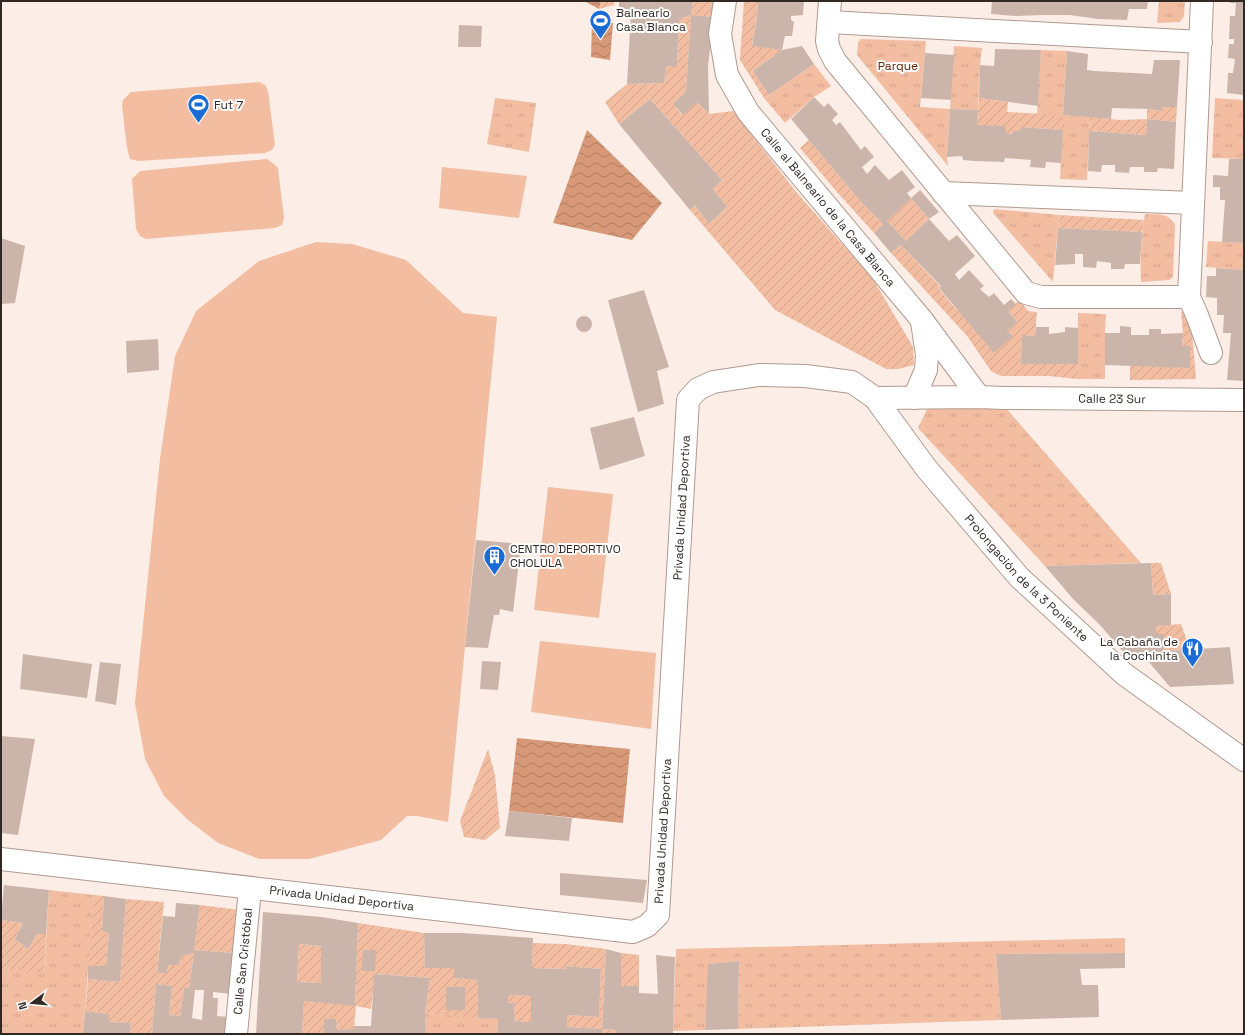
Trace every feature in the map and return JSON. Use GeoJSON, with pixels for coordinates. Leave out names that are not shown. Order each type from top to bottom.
{"type":"FeatureCollection","features":[{"type":"Feature","properties":{"kind":"street","name":"Calle al Balneario de la Casa Blanca"},"geometry":{"type":"LineString","coordinates":[[725,1],[720,34],[727,75],[748,112],[922,320],[979,397]]}},
{"type":"Feature","properties":{"kind":"street"},"geometry":{"type":"LineString","coordinates":[[1202,1],[1189,297],[1212,353]]}},
{"type":"Feature","properties":{"kind":"street"},"geometry":{"type":"LineString","coordinates":[[1189,297],[1041,297],[1026,293],[835,61],[829,50],[827,41],[830,11],[1200,42]]}},
{"type":"Feature","properties":{"kind":"street"},"geometry":{"type":"LineString","coordinates":[[943,193],[1193,203]]}},
{"type":"Feature","properties":{"kind":"street"},"geometry":{"type":"LineString","coordinates":[[914,398],[926,370],[927,355],[922,320]]}},
{"type":"Feature","properties":{"kind":"street","name":"Privada Unidad Deportiva"},"geometry":{"type":"LineString","coordinates":[[1,860],[633,932],[646,926],[658,915],[688,400],[698,389],[713,382],[759,375],[805,376],[852,382],[875,398]]}},
{"type":"Feature","properties":{"kind":"street","name":"Calle 23 Sur"},"geometry":{"type":"LineString","coordinates":[[875,398],[979,397],[1244,400]]}},
{"type":"Feature","properties":{"kind":"street","name":"Prolongación de la 3 Poniente"},"geometry":{"type":"LineString","coordinates":[[875,398],[926,468],[1019,577],[1124,674],[1244,760]]}},
{"type":"Feature","properties":{"kind":"street","name":"Calle San Cristóbal"},"geometry":{"type":"LineString","coordinates":[[236,1034],[250,889]]}},
{"type":"Feature","properties":{"kind":"green space"},"geometry":{"type":"Polygon","coordinates":[[[601,1],[615,1],[614,5],[599,9],[601,1]]]}},
{"type":"Feature","properties":{"kind":"green space"},"geometry":{"type":"Polygon","coordinates":[[[693,1],[714,1],[714,17],[691,15],[693,1]]]}},
{"type":"Feature","properties":{"kind":"green space"},"geometry":{"type":"Polygon","coordinates":[[[744,1],[758,1],[752,45],[782,50],[753,71],[769,95],[764,98],[740,60],[744,1]]]}},
{"type":"Feature","properties":{"kind":"green space"},"geometry":{"type":"Polygon","coordinates":[[[1159,1],[1185,1],[1184,16],[1180,22],[1157,23],[1159,1]]]}},
{"type":"Feature","properties":{"kind":"green space"},"geometry":{"type":"Polygon","coordinates":[[[691,15],[686,91],[673,104],[682,115],[697,102],[709,114],[733,111],[797,193],[873,279],[913,347],[914,365],[898,369],[886,369],[775,310],[690,210],[695,205],[709,224],[727,207],[713,189],[722,180],[650,99],[619,124],[605,102],[627,84],[664,83],[667,66],[677,66],[679,19],[691,15]]]}},
{"type":"Feature","properties":{"kind":"green space","name":"Parque"},"geometry":{"type":"Polygon","coordinates":[[[861,39],[926,41],[920,107],[950,109],[947,157],[948,166],[857,55],[858,42],[861,39]]]}},
{"type":"Feature","properties":{"kind":"green space"},"geometry":{"type":"Polygon","coordinates":[[[954,46],[982,48],[978,110],[950,109],[954,46]]]}},
{"type":"Feature","properties":{"kind":"green space"},"geometry":{"type":"Polygon","coordinates":[[[1041,50],[1067,51],[1063,115],[1090,117],[1087,180],[1060,179],[1063,116],[1037,114],[1041,50]]]}},
{"type":"Feature","properties":{"kind":"green space"},"geometry":{"type":"Polygon","coordinates":[[[814,64],[831,86],[814,97],[785,123],[764,98],[814,64]]]}},
{"type":"Feature","properties":{"kind":"green space","name":"Fut 7"},"geometry":{"type":"Polygon","coordinates":[[[260,82],[266,86],[268,91],[275,145],[272,150],[265,153],[138,161],[130,159],[127,148],[122,106],[123,100],[131,92],[260,82]]]}},
{"type":"Feature","properties":{"kind":"green space"},"geometry":{"type":"Polygon","coordinates":[[[495,98],[536,103],[529,152],[487,144],[495,98]]]}},
{"type":"Feature","properties":{"kind":"green space"},"geometry":{"type":"Polygon","coordinates":[[[979,98],[1008,102],[1007,112],[1063,115],[1063,130],[1021,127],[1020,131],[1013,131],[1012,134],[977,125],[979,98]]]}},
{"type":"Feature","properties":{"kind":"green space"},"geometry":{"type":"Polygon","coordinates":[[[1215,98],[1244,100],[1244,159],[1212,158],[1215,98]]]}},
{"type":"Feature","properties":{"kind":"green space"},"geometry":{"type":"Polygon","coordinates":[[[1163,107],[1177,107],[1176,122],[1147,119],[1147,109],[1161,111],[1163,107]]]}},
{"type":"Feature","properties":{"kind":"green space"},"geometry":{"type":"Polygon","coordinates":[[[1090,117],[1120,120],[1147,119],[1146,135],[1089,131],[1090,117]]]}},
{"type":"Feature","properties":{"kind":"green space"},"geometry":{"type":"Polygon","coordinates":[[[809,140],[863,204],[883,224],[874,233],[800,148],[809,140]]]}},
{"type":"Feature","properties":{"kind":"green space"},"geometry":{"type":"Polygon","coordinates":[[[267,159],[278,168],[284,218],[282,225],[275,228],[146,239],[140,236],[136,229],[132,179],[140,171],[267,159]]]}},
{"type":"Feature","properties":{"kind":"green space"},"geometry":{"type":"Polygon","coordinates":[[[442,167],[527,176],[519,218],[439,208],[442,167]]]}},
{"type":"Feature","properties":{"kind":"green space"},"geometry":{"type":"Polygon","coordinates":[[[911,198],[929,219],[906,241],[887,221],[911,198]]]}},
{"type":"Feature","properties":{"kind":"green space"},"geometry":{"type":"Polygon","coordinates":[[[994,209],[1059,215],[1053,282],[993,213],[994,209]]]}},
{"type":"Feature","properties":{"kind":"green space"},"geometry":{"type":"Polygon","coordinates":[[[1145,214],[1158,214],[1165,216],[1172,220],[1175,224],[1173,277],[1169,280],[1141,282],[1141,248],[1145,214]]]}},
{"type":"Feature","properties":{"kind":"green space"},"geometry":{"type":"Polygon","coordinates":[[[1059,215],[1144,220],[1142,232],[1058,228],[1059,215]]]}},
{"type":"Feature","properties":{"kind":"green space"},"geometry":{"type":"Polygon","coordinates":[[[1208,241],[1244,243],[1244,270],[1206,267],[1208,241]]]}},
{"type":"Feature","properties":{"kind":"green space"},"geometry":{"type":"Polygon","coordinates":[[[316,242],[352,244],[406,260],[463,313],[497,317],[448,822],[417,816],[407,816],[381,840],[309,859],[259,859],[218,843],[188,820],[164,796],[145,759],[135,703],[160,459],[175,356],[196,311],[259,261],[316,242]]]}},
{"type":"Feature","properties":{"kind":"green space"},"geometry":{"type":"Polygon","coordinates":[[[901,245],[940,286],[939,289],[956,309],[1013,336],[1007,331],[1017,322],[1008,311],[1020,300],[1028,311],[1037,312],[1035,336],[1022,335],[1021,364],[1078,364],[1077,379],[1049,376],[1001,376],[991,371],[967,336],[891,253],[901,245]]]}},
{"type":"Feature","properties":{"kind":"green space"},"geometry":{"type":"Polygon","coordinates":[[[1181,312],[1186,312],[1191,320],[1196,379],[1130,380],[1130,364],[1190,368],[1190,346],[1182,346],[1183,333],[1181,312]]]}},
{"type":"Feature","properties":{"kind":"green space"},"geometry":{"type":"Polygon","coordinates":[[[1078,313],[1106,314],[1105,379],[1077,379],[1078,313]]]}},
{"type":"Feature","properties":{"kind":"green space"},"geometry":{"type":"Polygon","coordinates":[[[928,407],[1005,407],[1141,563],[1045,566],[918,428],[928,407]]]}},
{"type":"Feature","properties":{"kind":"green space"},"geometry":{"type":"Polygon","coordinates":[[[548,487],[613,494],[599,618],[534,610],[548,487]]]}},
{"type":"Feature","properties":{"kind":"green space"},"geometry":{"type":"Polygon","coordinates":[[[1151,563],[1161,563],[1171,594],[1153,595],[1151,563]]]}},
{"type":"Feature","properties":{"kind":"green space"},"geometry":{"type":"Polygon","coordinates":[[[1181,624],[1190,649],[1164,651],[1164,635],[1156,634],[1156,626],[1181,624]]]}},
{"type":"Feature","properties":{"kind":"green space"},"geometry":{"type":"Polygon","coordinates":[[[540,641],[656,653],[651,729],[531,712],[540,641]]]}},
{"type":"Feature","properties":{"kind":"green space"},"geometry":{"type":"Polygon","coordinates":[[[488,749],[495,775],[500,828],[485,840],[464,837],[460,821],[488,749]]]}},
{"type":"Feature","properties":{"kind":"green space"},"geometry":{"type":"Polygon","coordinates":[[[49,890],[94,895],[83,1034],[1,1034],[1,969],[44,972],[49,890]]]}},
{"type":"Feature","properties":{"kind":"green space"},"geometry":{"type":"Polygon","coordinates":[[[94,895],[104,896],[102,931],[109,933],[106,966],[88,966],[94,895]]]}},
{"type":"Feature","properties":{"kind":"green space"},"geometry":{"type":"Polygon","coordinates":[[[126,899],[164,902],[157,972],[167,973],[168,965],[179,965],[181,956],[194,953],[189,988],[184,988],[180,1016],[169,1015],[172,986],[156,984],[152,1034],[130,1034],[131,1023],[109,1022],[109,1014],[85,1011],[88,979],[120,982],[126,899]]]}},
{"type":"Feature","properties":{"kind":"green space"},"geometry":{"type":"Polygon","coordinates":[[[200,905],[240,910],[236,953],[194,950],[200,905]]]}},
{"type":"Feature","properties":{"kind":"green space"},"geometry":{"type":"Polygon","coordinates":[[[1,920],[23,923],[15,939],[28,949],[37,934],[46,934],[44,973],[1,969],[1,920]]]}},
{"type":"Feature","properties":{"kind":"green space"},"geometry":{"type":"Polygon","coordinates":[[[358,923],[424,933],[425,968],[454,968],[454,978],[478,980],[478,1018],[425,1013],[430,978],[375,974],[371,1009],[356,1006],[354,1029],[337,1030],[336,1019],[324,1019],[324,1034],[302,1034],[304,1001],[355,1005],[358,923]],[[465,987],[446,988],[446,1010],[465,1010],[465,987]]]}},
{"type":"Feature","properties":{"kind":"green space"},"geometry":{"type":"Polygon","coordinates":[[[1125,938],[1125,953],[996,954],[1001,1020],[738,1029],[739,961],[709,964],[705,1030],[673,1031],[676,949],[1125,938]]]}},
{"type":"Feature","properties":{"kind":"green space"},"geometry":{"type":"Polygon","coordinates":[[[533,943],[566,944],[606,949],[602,1029],[567,1027],[567,1015],[599,1017],[601,969],[566,966],[566,969],[532,968],[533,943]]]}},
{"type":"Feature","properties":{"kind":"green space"},"geometry":{"type":"Polygon","coordinates":[[[299,944],[321,946],[321,983],[297,982],[299,944]]]}},
{"type":"Feature","properties":{"kind":"green space"},"geometry":{"type":"Polygon","coordinates":[[[621,953],[639,955],[639,986],[621,986],[621,953]]]}},
{"type":"Feature","properties":{"kind":"green space"},"geometry":{"type":"Polygon","coordinates":[[[509,995],[531,996],[531,1022],[514,1021],[514,1002],[508,1003],[509,995]]]}},
{"type":"Feature","properties":{"kind":"green space"},"geometry":{"type":"Polygon","coordinates":[[[425,1013],[498,1019],[497,1034],[426,1034],[425,1013]]]}},
{"type":"Feature","properties":{"kind":"green space"},"geometry":{"type":"Polygon","coordinates":[[[602,1029],[616,1030],[616,1034],[602,1034],[602,1029]]]}},
{"type":"Feature","properties":{"kind":"water","name":"Balneario Casa Blanca"},"geometry":{"type":"Polygon","coordinates":[[[584,1],[601,1],[599,9],[584,1]]]}},
{"type":"Feature","properties":{"kind":"water","name":"Balneario Casa Blanca"},"geometry":{"type":"Polygon","coordinates":[[[592,22],[613,23],[610,60],[591,57],[592,22]]]}},
{"type":"Feature","properties":{"kind":"water"},"geometry":{"type":"Polygon","coordinates":[[[587,130],[662,203],[632,240],[553,223],[587,130]]]}},
{"type":"Feature","properties":{"kind":"water"},"geometry":{"type":"Polygon","coordinates":[[[517,738],[630,749],[623,823],[509,811],[517,738]]]}},
{"type":"Feature","properties":{"kind":"building"},"geometry":{"type":"Polygon","coordinates":[[[619,1],[693,1],[691,15],[679,19],[677,67],[667,66],[664,83],[627,84],[631,13],[619,10],[619,1]]]}},
{"type":"Feature","properties":{"kind":"building"},"geometry":{"type":"Polygon","coordinates":[[[758,1],[804,1],[803,15],[791,16],[791,20],[794,22],[792,36],[785,36],[782,50],[752,46],[758,1]]]}},
{"type":"Feature","properties":{"kind":"building"},"geometry":{"type":"Polygon","coordinates":[[[992,1],[1148,1],[1147,9],[1129,9],[1127,20],[1098,19],[1070,15],[1015,16],[991,14],[992,1]]]}},
{"type":"Feature","properties":{"kind":"building"},"geometry":{"type":"Polygon","coordinates":[[[1230,1],[1244,1],[1244,100],[1243,95],[1227,93],[1228,73],[1233,73],[1235,59],[1228,58],[1229,44],[1234,44],[1234,39],[1229,39],[1230,16],[1235,16],[1236,3],[1230,3],[1230,1]]]}},
{"type":"Feature","properties":{"kind":"building"},"geometry":{"type":"Polygon","coordinates":[[[691,15],[714,17],[708,66],[709,114],[697,102],[683,115],[673,104],[686,91],[691,15]]]}},
{"type":"Feature","properties":{"kind":"building"},"geometry":{"type":"Polygon","coordinates":[[[459,25],[482,26],[481,47],[458,47],[459,25]]]}},
{"type":"Feature","properties":{"kind":"building"},"geometry":{"type":"Polygon","coordinates":[[[802,46],[814,64],[769,95],[753,71],[782,50],[802,46]]]}},
{"type":"Feature","properties":{"kind":"building"},"geometry":{"type":"Polygon","coordinates":[[[995,49],[1041,50],[1038,106],[979,98],[980,65],[994,66],[995,49]]]}},
{"type":"Feature","properties":{"kind":"building"},"geometry":{"type":"Polygon","coordinates":[[[1067,51],[1088,54],[1087,70],[1094,71],[1152,74],[1154,60],[1180,60],[1177,107],[1163,107],[1162,111],[1112,108],[1111,119],[1063,115],[1067,51]]]}},
{"type":"Feature","properties":{"kind":"building"},"geometry":{"type":"Polygon","coordinates":[[[925,53],[954,55],[951,100],[921,98],[925,53]]]}},
{"type":"Feature","properties":{"kind":"building"},"geometry":{"type":"Polygon","coordinates":[[[814,97],[824,107],[828,103],[838,114],[832,120],[836,125],[840,122],[861,150],[865,146],[874,157],[862,167],[867,174],[875,165],[889,180],[902,170],[915,187],[907,193],[911,198],[887,221],[906,241],[929,219],[949,241],[957,235],[975,256],[955,274],[959,280],[969,270],[984,286],[980,289],[989,297],[994,293],[1004,305],[1011,299],[1016,304],[1008,311],[1017,322],[1007,331],[1013,336],[994,353],[939,288],[941,286],[901,245],[891,253],[874,233],[883,224],[863,204],[791,119],[814,97]]]}},
{"type":"Feature","properties":{"kind":"building"},"geometry":{"type":"Polygon","coordinates":[[[650,99],[722,180],[713,189],[727,207],[709,224],[695,205],[690,210],[619,124],[650,99]]]}},
{"type":"Feature","properties":{"kind":"building"},"geometry":{"type":"Polygon","coordinates":[[[950,109],[978,110],[977,125],[1005,126],[1006,133],[1012,134],[1013,131],[1020,131],[1021,127],[1063,130],[1061,163],[1046,162],[1045,168],[1030,167],[1031,160],[1005,158],[1004,162],[974,161],[963,160],[962,156],[947,157],[950,109]]]}},
{"type":"Feature","properties":{"kind":"building"},"geometry":{"type":"Polygon","coordinates":[[[1147,119],[1176,122],[1174,169],[1158,168],[1157,172],[1144,172],[1144,167],[1130,167],[1129,173],[1115,172],[1115,165],[1102,165],[1101,172],[1088,171],[1089,131],[1146,135],[1147,119]]]}},
{"type":"Feature","properties":{"kind":"building"},"geometry":{"type":"Polygon","coordinates":[[[1229,159],[1244,159],[1244,243],[1222,242],[1225,200],[1220,200],[1220,187],[1213,187],[1213,175],[1228,176],[1229,159]]]}},
{"type":"Feature","properties":{"kind":"building"},"geometry":{"type":"Polygon","coordinates":[[[920,190],[939,212],[929,219],[911,198],[920,190]]]}},
{"type":"Feature","properties":{"kind":"building"},"geometry":{"type":"Polygon","coordinates":[[[1058,228],[1142,232],[1140,264],[1125,264],[1124,269],[1111,269],[1111,263],[1097,261],[1096,268],[1083,267],[1083,254],[1075,254],[1075,264],[1055,265],[1058,228]]]}},
{"type":"Feature","properties":{"kind":"building"},"geometry":{"type":"Polygon","coordinates":[[[1,238],[25,246],[15,303],[1,304],[1,238]]]}},
{"type":"Feature","properties":{"kind":"building"},"geometry":{"type":"Polygon","coordinates":[[[1216,268],[1244,270],[1244,381],[1227,380],[1231,333],[1223,333],[1224,315],[1217,315],[1217,298],[1206,297],[1207,276],[1216,276],[1216,268]]]}},
{"type":"Feature","properties":{"kind":"building"},"geometry":{"type":"Polygon","coordinates":[[[644,290],[669,367],[657,371],[664,404],[638,412],[608,300],[644,290]]]}},
{"type":"Feature","properties":{"kind":"building"},"geometry":{"type":"Polygon","coordinates":[[[581,316],[587,316],[592,321],[590,330],[587,332],[581,332],[576,327],[576,321],[581,316]]]}},
{"type":"Feature","properties":{"kind":"building"},"geometry":{"type":"Polygon","coordinates":[[[1120,326],[1131,327],[1131,335],[1149,335],[1149,329],[1161,329],[1161,334],[1183,333],[1182,346],[1190,346],[1190,368],[1105,365],[1105,333],[1120,333],[1120,326]]]}},
{"type":"Feature","properties":{"kind":"building"},"geometry":{"type":"Polygon","coordinates":[[[1036,327],[1049,327],[1049,334],[1065,332],[1065,327],[1078,328],[1078,364],[1021,364],[1022,335],[1035,336],[1036,327]]]}},
{"type":"Feature","properties":{"kind":"building"},"geometry":{"type":"Polygon","coordinates":[[[158,339],[159,370],[127,373],[126,341],[158,339]]]}},
{"type":"Feature","properties":{"kind":"building"},"geometry":{"type":"Polygon","coordinates":[[[634,417],[645,456],[600,470],[590,428],[634,417]]]}},
{"type":"Feature","properties":{"kind":"building","name":"CENTRO DEPORTIVO CHOLULA"},"geometry":{"type":"Polygon","coordinates":[[[476,540],[521,544],[513,612],[500,609],[499,615],[494,615],[488,648],[465,647],[476,540]]]}},
{"type":"Feature","properties":{"kind":"building"},"geometry":{"type":"Polygon","coordinates":[[[1151,563],[1153,595],[1171,594],[1171,625],[1156,626],[1156,634],[1164,634],[1164,651],[1230,647],[1234,684],[1170,687],[1142,654],[1125,654],[1100,625],[1073,599],[1045,566],[1151,563]]]}},
{"type":"Feature","properties":{"kind":"building"},"geometry":{"type":"Polygon","coordinates":[[[23,654],[92,664],[87,698],[20,689],[23,654]]]}},
{"type":"Feature","properties":{"kind":"building"},"geometry":{"type":"Polygon","coordinates":[[[482,661],[501,662],[498,690],[480,689],[482,661]]]}},
{"type":"Feature","properties":{"kind":"building"},"geometry":{"type":"Polygon","coordinates":[[[100,662],[121,664],[116,705],[95,701],[100,662]]]}},
{"type":"Feature","properties":{"kind":"building"},"geometry":{"type":"Polygon","coordinates":[[[1,736],[35,739],[18,835],[1,833],[1,736]]]}},
{"type":"Feature","properties":{"kind":"building"},"geometry":{"type":"Polygon","coordinates":[[[509,811],[572,818],[569,841],[505,836],[509,811]]]}},
{"type":"Feature","properties":{"kind":"building"},"geometry":{"type":"Polygon","coordinates":[[[560,873],[647,880],[643,903],[560,895],[560,873]]]}},
{"type":"Feature","properties":{"kind":"building"},"geometry":{"type":"Polygon","coordinates":[[[4,885],[49,890],[46,934],[37,934],[28,949],[15,939],[23,923],[1,920],[4,885]]]}},
{"type":"Feature","properties":{"kind":"building"},"geometry":{"type":"Polygon","coordinates":[[[104,896],[126,899],[120,982],[88,979],[88,966],[106,966],[109,933],[102,931],[104,896]]]}},
{"type":"Feature","properties":{"kind":"building"},"geometry":{"type":"Polygon","coordinates":[[[176,903],[200,905],[194,950],[236,953],[232,994],[213,992],[213,998],[218,998],[217,1016],[229,1017],[228,1034],[152,1034],[156,984],[172,986],[169,1015],[180,1016],[184,988],[189,988],[194,953],[181,956],[179,965],[168,965],[167,973],[157,973],[163,916],[175,917],[176,903]],[[195,990],[192,1018],[202,1020],[204,990],[195,990]]]}},
{"type":"Feature","properties":{"kind":"building"},"geometry":{"type":"Polygon","coordinates":[[[263,912],[322,917],[358,923],[355,1006],[304,1001],[302,1034],[256,1034],[263,912]],[[299,944],[297,982],[321,983],[321,946],[299,944]]]}},
{"type":"Feature","properties":{"kind":"building"},"geometry":{"type":"Polygon","coordinates":[[[424,933],[463,933],[533,938],[532,968],[566,969],[566,966],[601,969],[599,1017],[567,1015],[567,1027],[602,1029],[602,1034],[497,1034],[498,1019],[478,1018],[478,980],[454,978],[454,968],[425,968],[424,933]],[[509,995],[508,1003],[514,1002],[514,1021],[531,1022],[531,996],[509,995]]]}},
{"type":"Feature","properties":{"kind":"building"},"geometry":{"type":"Polygon","coordinates":[[[606,949],[621,953],[621,986],[639,986],[639,993],[658,994],[656,955],[675,957],[673,1034],[616,1034],[616,1030],[602,1029],[606,949]]]}},
{"type":"Feature","properties":{"kind":"building"},"geometry":{"type":"Polygon","coordinates":[[[363,950],[376,950],[375,971],[362,971],[363,950]]]}},
{"type":"Feature","properties":{"kind":"building"},"geometry":{"type":"Polygon","coordinates":[[[1125,953],[1125,968],[1080,969],[1082,985],[1098,985],[1099,1017],[1001,1020],[996,954],[1125,953]]]}},
{"type":"Feature","properties":{"kind":"building"},"geometry":{"type":"Polygon","coordinates":[[[739,961],[738,1029],[705,1030],[708,964],[739,961]]]}},
{"type":"Feature","properties":{"kind":"building"},"geometry":{"type":"Polygon","coordinates":[[[374,974],[430,978],[425,1013],[426,1034],[324,1034],[324,1019],[336,1019],[337,1030],[354,1029],[354,1026],[371,1026],[374,974]]]}},
{"type":"Feature","properties":{"kind":"building"},"geometry":{"type":"Polygon","coordinates":[[[446,987],[465,987],[465,1010],[446,1010],[446,987]]]}},
{"type":"Feature","properties":{"kind":"building"},"geometry":{"type":"Polygon","coordinates":[[[85,1011],[109,1014],[109,1022],[131,1023],[130,1034],[83,1034],[85,1011]]]}},
{"type":"Feature","properties":{"kind":"place","name":"Balneario Casa Blanca"},"geometry":{"type":"Point","coordinates":[601,40]}},
{"type":"Feature","properties":{"kind":"place","name":"Fut 7"},"geometry":{"type":"Point","coordinates":[198,124]}},
{"type":"Feature","properties":{"kind":"place","name":"CENTRO DEPORTIVO CHOLULA"},"geometry":{"type":"Point","coordinates":[495,576]}},
{"type":"Feature","properties":{"kind":"place","name":"La Cabaña de la Cochinita"},"geometry":{"type":"Point","coordinates":[1193,668]}}]}
